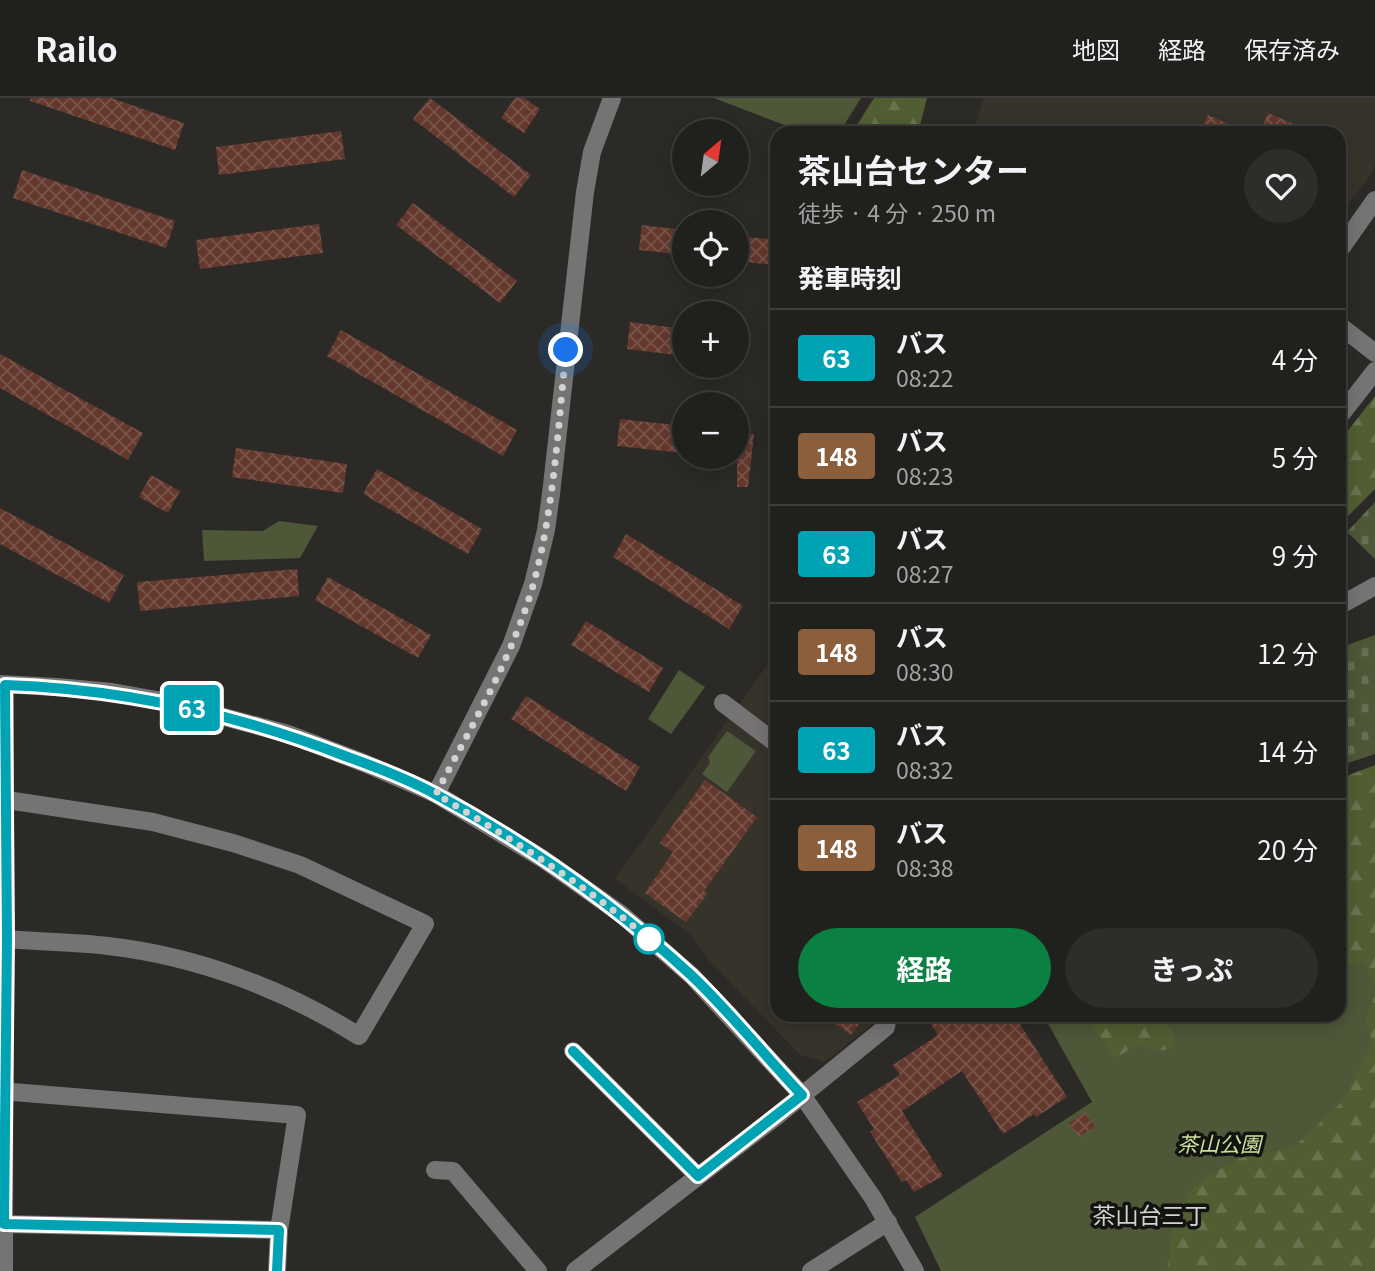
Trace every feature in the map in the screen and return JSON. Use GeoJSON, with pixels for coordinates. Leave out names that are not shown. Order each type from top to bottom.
{"type":"FeatureCollection","features":[{"type":"Feature","properties":{"kind":"street"},"geometry":{"type":"LineString","coordinates":[[436,794],[512,646],[533,584],[546,530],[551,494],[584,192],[592,152],[612,98]]}},
{"type":"Feature","properties":{"kind":"street"},"geometry":{"type":"LineString","coordinates":[[1346,241],[1375,200]]}},
{"type":"Feature","properties":{"kind":"street"},"geometry":{"type":"LineString","coordinates":[[1346,330],[1375,353]]}},
{"type":"Feature","properties":{"kind":"street"},"geometry":{"type":"LineString","coordinates":[[1346,408],[1375,371]]}},
{"type":"Feature","properties":{"kind":"street"},"geometry":{"type":"LineString","coordinates":[[1346,602],[1375,586]]}},
{"type":"Feature","properties":{"kind":"street"},"geometry":{"type":"LineString","coordinates":[[5,1271],[3,1091],[7,800],[3,685],[111,692],[168,702],[288,734],[436,794],[543,859],[621,914],[692,976],[802,1095],[888,1222],[915,1271]]}},
{"type":"Feature","properties":{"kind":"street"},"geometry":{"type":"LineString","coordinates":[[723,703],[770,739]]}},
{"type":"Feature","properties":{"kind":"street"},"geometry":{"type":"LineString","coordinates":[[7,800],[153,822],[233,843],[300,864],[425,924],[359,1035],[271,990],[236,976],[165,956],[109,946],[7,939]]}},
{"type":"Feature","properties":{"kind":"street"},"geometry":{"type":"LineString","coordinates":[[575,1271],[802,1095],[886,1027],[887,1022]]}},
{"type":"Feature","properties":{"kind":"street"},"geometry":{"type":"LineString","coordinates":[[573,1051],[698,1176]]}},
{"type":"Feature","properties":{"kind":"street"},"geometry":{"type":"LineString","coordinates":[[3,1091],[297,1115],[279,1230],[277,1271]]}},
{"type":"Feature","properties":{"kind":"street"},"geometry":{"type":"LineString","coordinates":[[435,1170],[453,1171],[538,1271]]}},
{"type":"Feature","properties":{"kind":"street"},"geometry":{"type":"LineString","coordinates":[[811,1271],[888,1222]]}},
{"type":"Feature","properties":{"kind":"street"},"geometry":{"type":"LineString","coordinates":[[4,1224],[279,1230]]}},
{"type":"Feature","properties":{"kind":"shaded area"},"geometry":{"type":"Polygon","coordinates":[[[984,98],[1375,98],[1375,165],[1371,175],[1346,207],[1346,126],[975,126],[984,98]]]}},
{"type":"Feature","properties":{"kind":"shaded area"},"geometry":{"type":"Polygon","coordinates":[[[770,661],[770,1022],[875,1022],[825,1062],[800,1055],[709,960],[691,935],[615,879],[770,661]]]}},
{"type":"Feature","properties":{"kind":"green space"},"geometry":{"type":"Polygon","coordinates":[[[714,98],[861,98],[843,126],[787,126],[714,98]]]}},
{"type":"Feature","properties":{"kind":"green space"},"geometry":{"type":"Polygon","coordinates":[[[874,98],[927,98],[920,126],[856,126],[874,98]]]}},
{"type":"Feature","properties":{"kind":"green space"},"geometry":{"type":"Polygon","coordinates":[[[1375,396],[1375,489],[1346,518],[1346,433],[1375,396]]]}},
{"type":"Feature","properties":{"kind":"green space"},"geometry":{"type":"Polygon","coordinates":[[[1375,502],[1375,559],[1347,532],[1375,502]]]}},
{"type":"Feature","properties":{"kind":"green space"},"geometry":{"type":"Polygon","coordinates":[[[279,521],[318,526],[300,558],[204,561],[202,530],[263,531],[279,521]]]}},
{"type":"Feature","properties":{"kind":"green space"},"geometry":{"type":"Polygon","coordinates":[[[1375,635],[1375,754],[1346,764],[1346,645],[1375,635]]]}},
{"type":"Feature","properties":{"kind":"green space"},"geometry":{"type":"Polygon","coordinates":[[[679,670],[705,687],[671,734],[648,719],[679,670]]]}},
{"type":"Feature","properties":{"kind":"green space"},"geometry":{"type":"Polygon","coordinates":[[[727,731],[756,751],[727,792],[702,774],[710,763],[708,757],[727,731]]]}},
{"type":"Feature","properties":{"kind":"green space"},"geometry":{"type":"Polygon","coordinates":[[[1375,765],[1375,985],[1363,962],[1346,965],[1346,776],[1375,765]]]}},
{"type":"Feature","properties":{"kind":"green space","name":"茶山公園"},"geometry":{"type":"Polygon","coordinates":[[[1375,774],[1375,1271],[941,1271],[915,1217],[1092,1102],[1047,1022],[1346,1022],[1346,786],[1375,774]]]}},
{"type":"Feature","properties":{"kind":"green space"},"geometry":{"type":"Polygon","coordinates":[[[1375,996],[1375,1271],[1167,1271],[1173,1221],[1190,1192],[1207,1176],[1241,1158],[1294,1147],[1343,1101],[1372,1043],[1366,1017],[1375,996]]]}},
{"type":"Feature","properties":{"kind":"green space"},"geometry":{"type":"Polygon","coordinates":[[[1090,1022],[1162,1022],[1172,1032],[1176,1045],[1157,1050],[1139,1044],[1115,1058],[1090,1022]]]}},
{"type":"Feature","properties":{"kind":"building"},"geometry":{"type":"Polygon","coordinates":[[[30,98],[111,98],[184,123],[175,150],[30,101],[30,98]]]}},
{"type":"Feature","properties":{"kind":"building"},"geometry":{"type":"Polygon","coordinates":[[[430,98],[531,175],[514,197],[413,119],[430,98]]]}},
{"type":"Feature","properties":{"kind":"building"},"geometry":{"type":"Polygon","coordinates":[[[515,98],[524,98],[540,109],[524,133],[501,118],[515,98]]]}},
{"type":"Feature","properties":{"kind":"building"},"geometry":{"type":"Polygon","coordinates":[[[1268,113],[1299,126],[1263,126],[1268,113]]]}},
{"type":"Feature","properties":{"kind":"building"},"geometry":{"type":"Polygon","coordinates":[[[1208,115],[1233,126],[1203,126],[1208,115]]]}},
{"type":"Feature","properties":{"kind":"building"},"geometry":{"type":"Polygon","coordinates":[[[341,131],[345,159],[219,175],[216,147],[341,131]]]}},
{"type":"Feature","properties":{"kind":"building"},"geometry":{"type":"Polygon","coordinates":[[[22,170],[175,221],[166,248],[13,198],[22,170]]]}},
{"type":"Feature","properties":{"kind":"building"},"geometry":{"type":"Polygon","coordinates":[[[413,203],[517,281],[500,303],[396,225],[413,203]]]}},
{"type":"Feature","properties":{"kind":"building"},"geometry":{"type":"Polygon","coordinates":[[[319,224],[323,253],[200,269],[196,240],[319,224]]]}},
{"type":"Feature","properties":{"kind":"building"},"geometry":{"type":"Polygon","coordinates":[[[642,225],[672,229],[672,254],[639,250],[642,225]]]}},
{"type":"Feature","properties":{"kind":"building"},"geometry":{"type":"Polygon","coordinates":[[[749,237],[770,239],[770,265],[749,262],[749,237]]]}},
{"type":"Feature","properties":{"kind":"building"},"geometry":{"type":"Polygon","coordinates":[[[630,322],[672,327],[672,355],[627,349],[630,322]]]}},
{"type":"Feature","properties":{"kind":"building"},"geometry":{"type":"Polygon","coordinates":[[[341,330],[517,430],[503,456],[327,356],[341,330]]]}},
{"type":"Feature","properties":{"kind":"building"},"geometry":{"type":"Polygon","coordinates":[[[0,354],[143,433],[128,460],[0,388],[0,354]]]}},
{"type":"Feature","properties":{"kind":"building"},"geometry":{"type":"Polygon","coordinates":[[[620,419],[672,425],[672,452],[617,446],[620,419]]]}},
{"type":"Feature","properties":{"kind":"building"},"geometry":{"type":"Polygon","coordinates":[[[749,433],[754,434],[748,487],[737,487],[737,469],[749,469],[749,433]]]}},
{"type":"Feature","properties":{"kind":"building"},"geometry":{"type":"Polygon","coordinates":[[[236,448],[347,464],[343,493],[232,477],[236,448]]]}},
{"type":"Feature","properties":{"kind":"building"},"geometry":{"type":"Polygon","coordinates":[[[377,469],[482,529],[468,554],[363,494],[377,469]]]}},
{"type":"Feature","properties":{"kind":"building"},"geometry":{"type":"Polygon","coordinates":[[[151,475],[180,491],[168,513],[139,497],[151,475]]]}},
{"type":"Feature","properties":{"kind":"building"},"geometry":{"type":"Polygon","coordinates":[[[0,508],[124,575],[109,603],[0,544],[0,508]]]}},
{"type":"Feature","properties":{"kind":"building"},"geometry":{"type":"Polygon","coordinates":[[[626,534],[743,606],[729,629],[613,557],[626,534]]]}},
{"type":"Feature","properties":{"kind":"building"},"geometry":{"type":"Polygon","coordinates":[[[297,569],[299,596],[140,611],[137,582],[297,569]]]}},
{"type":"Feature","properties":{"kind":"building"},"geometry":{"type":"Polygon","coordinates":[[[328,577],[431,635],[418,658],[315,600],[328,577]]]}},
{"type":"Feature","properties":{"kind":"building"},"geometry":{"type":"Polygon","coordinates":[[[586,621],[663,668],[649,692],[571,645],[586,621]]]}},
{"type":"Feature","properties":{"kind":"building"},"geometry":{"type":"Polygon","coordinates":[[[526,696],[640,767],[626,791],[511,719],[526,696]]]}},
{"type":"Feature","properties":{"kind":"building"},"geometry":{"type":"Polygon","coordinates":[[[705,780],[757,817],[704,891],[708,893],[686,922],[645,893],[673,852],[660,843],[705,780]]]}},
{"type":"Feature","properties":{"kind":"building"},"geometry":{"type":"Polygon","coordinates":[[[833,1022],[861,1022],[851,1035],[833,1022]]]}},
{"type":"Feature","properties":{"kind":"building"},"geometry":{"type":"Polygon","coordinates":[[[930,1022],[1019,1022],[1067,1097],[1003,1134],[962,1071],[902,1111],[943,1176],[914,1192],[906,1180],[902,1182],[870,1132],[874,1129],[857,1102],[900,1075],[893,1065],[938,1035],[930,1022]]]}},
{"type":"Feature","properties":{"kind":"building"},"geometry":{"type":"Polygon","coordinates":[[[1085,1112],[1095,1126],[1079,1137],[1069,1123],[1085,1112]]]}},
{"type":"Feature","properties":{"kind":"bus line","name":"63"},"geometry":{"type":"LineString","coordinates":[[277,1271],[279,1230],[4,1224],[7,939],[5,685],[111,692],[209,712],[288,734],[436,794],[543,859],[621,914],[692,976],[802,1095],[698,1176],[573,1051]]}},
{"type":"Feature","properties":{"kind":"district","name":"茶山台三丁"},"geometry":{"type":"Point","coordinates":[1150,1214]}},
{"type":"Feature","properties":{"kind":"route"},"geometry":{"type":"LineString","coordinates":[[566,350],[546,530],[533,584],[512,646],[436,794],[543,859],[621,914],[656,945],[649,939]]}}]}
